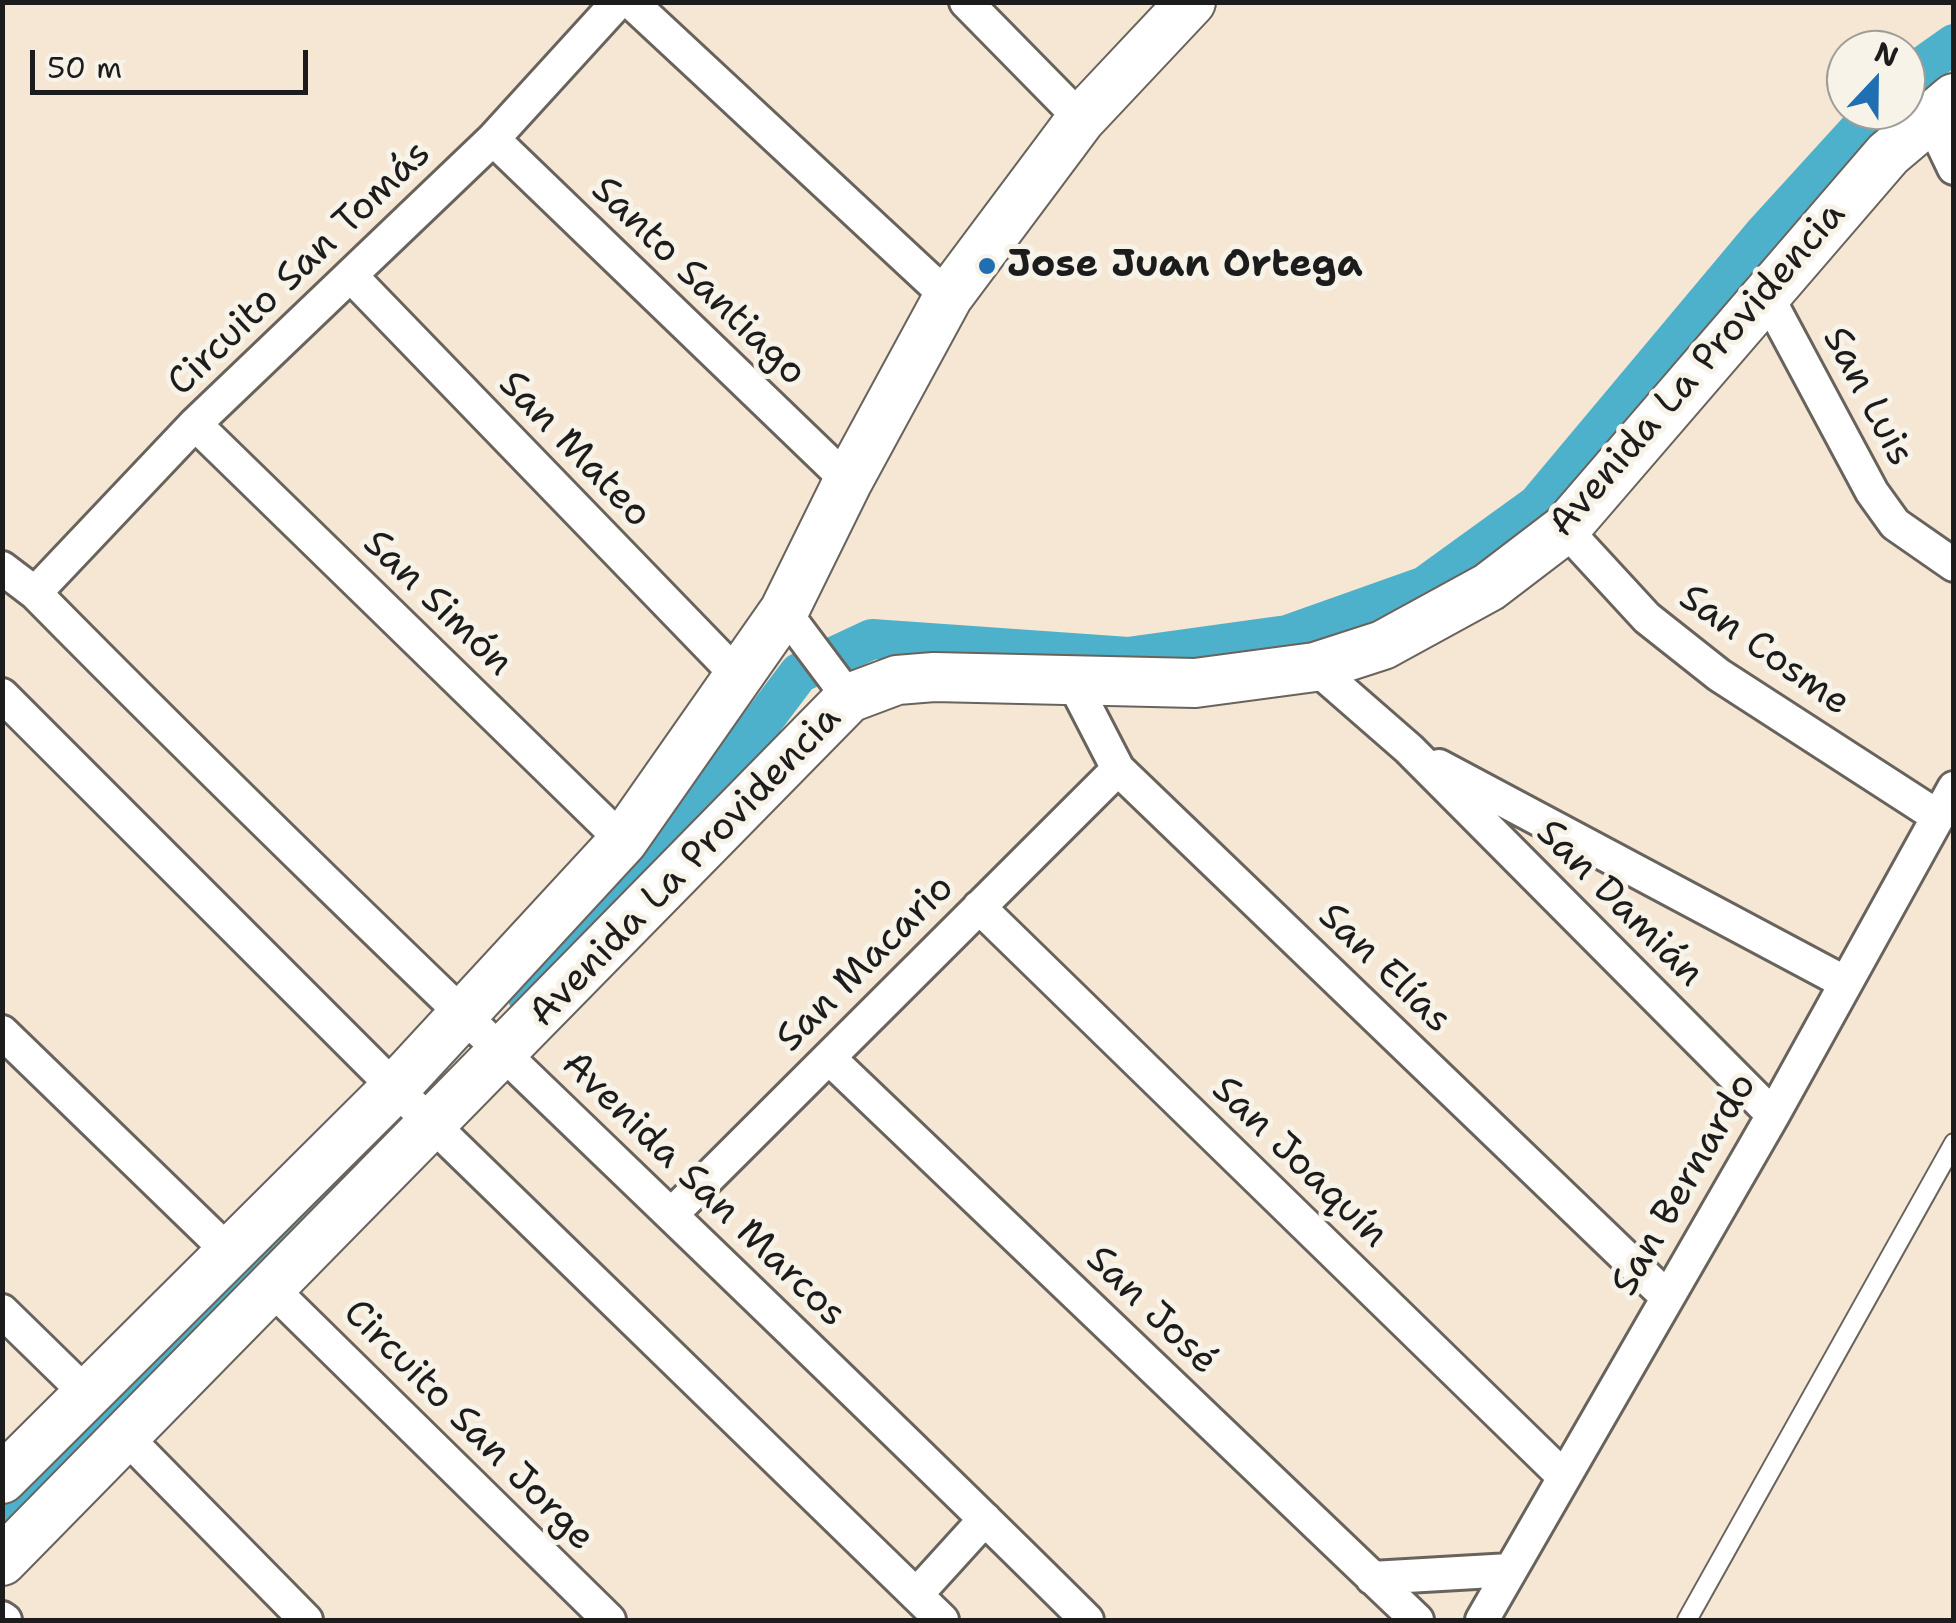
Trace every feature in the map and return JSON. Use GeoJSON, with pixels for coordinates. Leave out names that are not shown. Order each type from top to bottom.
{"type":"FeatureCollection","features":[{"type":"Feature","properties":{"kind":"street","name":"Circuito San Tomás"},"geometry":{"type":"LineString","coordinates":[[35,592],[195,424],[492,139],[618,2]]}},
{"type":"Feature","properties":{"kind":"street"},"geometry":{"type":"LineString","coordinates":[[632,2],[948,297]]}},
{"type":"Feature","properties":{"kind":"street"},"geometry":{"type":"LineString","coordinates":[[966,2],[1081,119]]}},
{"type":"Feature","properties":{"kind":"street","name":"Avenida La Providencia"},"geometry":{"type":"LineString","coordinates":[[2,1480],[90,1397],[394,1088],[623,840],[739,678],[792,623],[848,482],[948,297],[1081,119],[1191,2]]}},
{"type":"Feature","properties":{"kind":"street"},"geometry":{"type":"LineString","coordinates":[[1941,107],[1954,168]]}},
{"type":"Feature","properties":{"kind":"street","name":"Avenida La Providencia"},"geometry":{"type":"LineString","coordinates":[[2,1560],[432,1121],[505,1053],[841,687],[897,680],[1194,683],[1314,667],[1383,645],[1489,587],[1564,529],[1888,154],[1941,107]]}},
{"type":"Feature","properties":{"kind":"street","name":"Santo Santiago"},"geometry":{"type":"LineString","coordinates":[[492,139],[848,482]]}},
{"type":"Feature","properties":{"kind":"street","name":"San Mateo"},"geometry":{"type":"LineString","coordinates":[[352,277],[739,678]]}},
{"type":"Feature","properties":{"kind":"street","name":"San Luis"},"geometry":{"type":"LineString","coordinates":[[1767,296],[1872,492],[1895,524],[1954,565]]}},
{"type":"Feature","properties":{"kind":"street","name":"San Simón"},"geometry":{"type":"LineString","coordinates":[[195,424],[623,840]]}},
{"type":"Feature","properties":{"kind":"street","name":"San Cosme"},"geometry":{"type":"LineString","coordinates":[[1564,529],[1647,618],[1720,676],[1945,802]]}},
{"type":"Feature","properties":{"kind":"street","name":"Avenida San Marcos"},"geometry":{"type":"LineString","coordinates":[[2,568],[35,592],[280,841],[505,1053],[1087,1620]]}},
{"type":"Feature","properties":{"kind":"street"},"geometry":{"type":"LineString","coordinates":[[792,623],[841,687]]}},
{"type":"Feature","properties":{"kind":"street","name":"San Damián"},"geometry":{"type":"LineString","coordinates":[[1314,667],[1409,749],[1774,1115]]}},
{"type":"Feature","properties":{"kind":"street","name":"San Elías"},"geometry":{"type":"LineString","coordinates":[[1072,682],[1118,769],[1666,1296]]}},
{"type":"Feature","properties":{"kind":"street"},"geometry":{"type":"LineString","coordinates":[[2,695],[394,1088],[942,1620]]}},
{"type":"Feature","properties":{"kind":"street","name":"San Damián"},"geometry":{"type":"LineString","coordinates":[[1409,749],[1846,983]]}},
{"type":"Feature","properties":{"kind":"street","name":"San Macario"},"geometry":{"type":"LineString","coordinates":[[671,1215],[1118,769]]}},
{"type":"Feature","properties":{"kind":"street","name":"San Bernardo"},"geometry":{"type":"LineString","coordinates":[[1482,1620],[1774,1115],[1945,802]]}},
{"type":"Feature","properties":{"kind":"street","name":"San Joaquín"},"geometry":{"type":"LineString","coordinates":[[979,907],[1563,1476]]}},
{"type":"Feature","properties":{"kind":"street"},"geometry":{"type":"LineString","coordinates":[[2,1032],[231,1254]]}},
{"type":"Feature","properties":{"kind":"street","name":"San José"},"geometry":{"type":"LineString","coordinates":[[829,1058],[1417,1620]]}},
{"type":"Feature","properties":{"kind":"street","name":"Circuito San Jorge"},"geometry":{"type":"LineString","coordinates":[[271,1288],[609,1620]]}},
{"type":"Feature","properties":{"kind":"street"},"geometry":{"type":"LineString","coordinates":[[2,1311],[90,1397]]}},
{"type":"Feature","properties":{"kind":"street"},"geometry":{"type":"LineString","coordinates":[[126,1437],[306,1620]]}},
{"type":"Feature","properties":{"kind":"street"},"geometry":{"type":"LineString","coordinates":[[916,1596],[985,1519]]}},
{"type":"Feature","properties":{"kind":"street"},"geometry":{"type":"LineString","coordinates":[[1372,1578],[1510,1570]]}},
{"type":"Feature","properties":{"kind":"lane"},"geometry":{"type":"LineString","coordinates":[[1687,1620],[1954,1143]]}},
{"type":"Feature","properties":{"kind":"waterway"},"geometry":{"type":"LineString","coordinates":[[1926,64],[1954,44]]}},
{"type":"Feature","properties":{"kind":"waterway"},"geometry":{"type":"LineString","coordinates":[[527,995],[699,806],[799,673],[872,639],[1128,657],[1287,635],[1425,586],[1537,505],[1763,235],[1859,130]]}},
{"type":"Feature","properties":{"kind":"waterway"},"geometry":{"type":"LineString","coordinates":[[2,1520],[385,1135]]}},
{"type":"Feature","properties":{"kind":"place","name":"Jose Juan Ortega"},"geometry":{"type":"Point","coordinates":[987,266]}}]}
